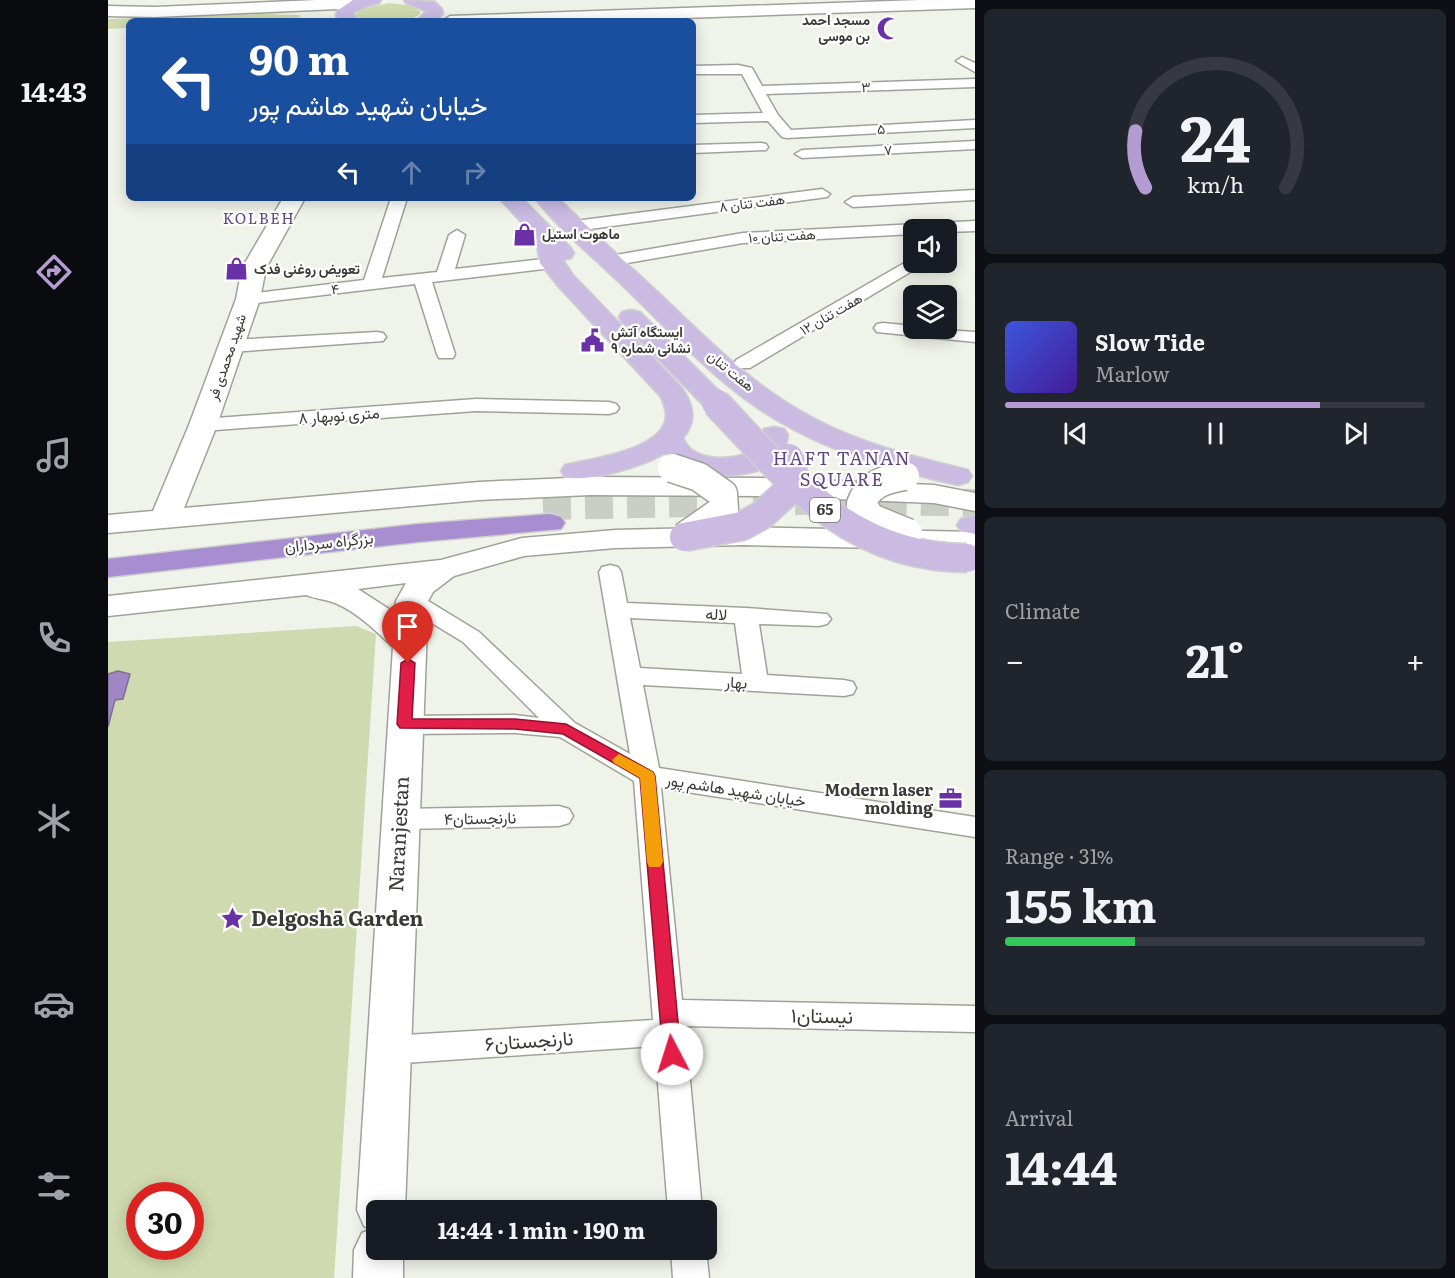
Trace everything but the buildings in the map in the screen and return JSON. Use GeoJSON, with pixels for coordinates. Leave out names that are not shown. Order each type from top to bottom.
{"type":"FeatureCollection","features":[{"type":"Feature","properties":{"kind":"highway","name":"بزرگراه سرداران"},"geometry":{"type":"LineString","coordinates":[[108,549],[279,528],[547,515],[418,533],[108,568]]}},
{"type":"Feature","properties":{"kind":"main road"},"geometry":{"type":"LineString","coordinates":[[422,6],[523,11],[660,4],[883,0]]}},
{"type":"Feature","properties":{"kind":"main road"},"geometry":{"type":"LineString","coordinates":[[108,11],[155,12],[366,1]]}},
{"type":"Feature","properties":{"kind":"main road"},"geometry":{"type":"LineString","coordinates":[[346,18],[344,16],[345,11],[366,1]]}},
{"type":"Feature","properties":{"kind":"main road"},"geometry":{"type":"LineString","coordinates":[[461,18],[487,11],[775,11],[956,2],[975,5]]}},
{"type":"Feature","properties":{"kind":"main road","name":"شهید محمدی فر"},"geometry":{"type":"LineString","coordinates":[[165,519],[203,425],[248,299],[254,268],[292,201]]}},
{"type":"Feature","properties":{"kind":"main road","name":"65"},"geometry":{"type":"LineString","coordinates":[[513,201],[547,238],[808,495],[842,524],[906,552],[926,556],[972,536]]}},
{"type":"Feature","properties":{"kind":"main road","name":"هفت تنان"},"geometry":{"type":"LineString","coordinates":[[549,201],[610,261],[801,423],[849,446],[890,460],[966,477]]}},
{"type":"Feature","properties":{"kind":"main road"},"geometry":{"type":"LineString","coordinates":[[547,238],[552,263],[565,280],[674,394],[680,416],[677,426],[668,438],[632,458],[575,471]]}},
{"type":"Feature","properties":{"kind":"main road"},"geometry":{"type":"LineString","coordinates":[[684,537],[742,526],[762,515],[787,492],[793,472],[782,446],[736,368]]}},
{"type":"Feature","properties":{"kind":"main road"},"geometry":{"type":"LineString","coordinates":[[668,438],[682,456],[712,466],[746,465],[782,446]]}},
{"type":"Feature","properties":{"kind":"main road"},"geometry":{"type":"LineString","coordinates":[[165,519],[216,504],[270,496],[575,471],[672,468],[691,472],[710,481],[723,494],[724,509],[684,537]]}},
{"type":"Feature","properties":{"kind":"main road"},"geometry":{"type":"LineString","coordinates":[[966,477],[905,476],[881,482],[863,496],[861,504],[871,518],[908,533],[972,536]]}},
{"type":"Feature","properties":{"kind":"main road"},"geometry":{"type":"LineString","coordinates":[[108,524],[478,490],[590,486],[764,488],[934,494],[972,536]]}},
{"type":"Feature","properties":{"kind":"main road"},"geometry":{"type":"LineString","coordinates":[[108,588],[615,539],[744,536],[972,536]]}},
{"type":"Feature","properties":{"kind":"main road"},"geometry":{"type":"LineString","coordinates":[[108,606],[443,569],[522,547]]}},
{"type":"Feature","properties":{"kind":"main road"},"geometry":{"type":"LineString","coordinates":[[412,601],[420,586],[443,569]]}},
{"type":"Feature","properties":{"kind":"main road"},"geometry":{"type":"LineString","coordinates":[[286,588],[331,590],[373,610],[409,643]]}},
{"type":"Feature","properties":{"kind":"main road","name":"Naranjestan"},"geometry":{"type":"LineString","coordinates":[[382,1200],[412,601]]}},
{"type":"Feature","properties":{"kind":"main road"},"geometry":{"type":"LineString","coordinates":[[378,1278],[379,1260]]}},
{"type":"Feature","properties":{"kind":"street"},"geometry":{"type":"LineString","coordinates":[[657,18],[775,11],[975,5]]}},
{"type":"Feature","properties":{"kind":"street"},"geometry":{"type":"LineString","coordinates":[[962,61],[975,68]]}},
{"type":"Feature","properties":{"kind":"street"},"geometry":{"type":"LineString","coordinates":[[696,70],[744,69],[772,117],[696,119]]}},
{"type":"Feature","properties":{"kind":"street","name":"۳"},"geometry":{"type":"LineString","coordinates":[[758,90],[975,83]]}},
{"type":"Feature","properties":{"kind":"street","name":"۵"},"geometry":{"type":"LineString","coordinates":[[772,117],[787,134],[975,124]]}},
{"type":"Feature","properties":{"kind":"street","name":"۷"},"geometry":{"type":"LineString","coordinates":[[802,154],[975,145]]}},
{"type":"Feature","properties":{"kind":"street"},"geometry":{"type":"LineString","coordinates":[[696,149],[761,147]]}},
{"type":"Feature","properties":{"kind":"street","name":"هفت تنان ۸"},"geometry":{"type":"LineString","coordinates":[[575,226],[822,194]]}},
{"type":"Feature","properties":{"kind":"street"},"geometry":{"type":"LineString","coordinates":[[854,202],[975,195]]}},
{"type":"Feature","properties":{"kind":"street"},"geometry":{"type":"LineString","coordinates":[[370,285],[398,201]]}},
{"type":"Feature","properties":{"kind":"street","name":"هفت تنان ۱۰"},"geometry":{"type":"LineString","coordinates":[[957,230],[975,226]]}},
{"type":"Feature","properties":{"kind":"street","name":"هفت تنان ۱۰"},"geometry":{"type":"LineString","coordinates":[[610,261],[742,238],[903,233]]}},
{"type":"Feature","properties":{"kind":"street"},"geometry":{"type":"LineString","coordinates":[[444,276],[457,235]]}},
{"type":"Feature","properties":{"kind":"street","name":"۴"},"geometry":{"type":"LineString","coordinates":[[248,299],[552,263]]}},
{"type":"Feature","properties":{"kind":"street","name":"هفت تنان ۱۲"},"geometry":{"type":"LineString","coordinates":[[736,368],[903,271]]}},
{"type":"Feature","properties":{"kind":"street"},"geometry":{"type":"LineString","coordinates":[[422,279],[446,354]]}},
{"type":"Feature","properties":{"kind":"street"},"geometry":{"type":"LineString","coordinates":[[883,328],[975,336]]}},
{"type":"Feature","properties":{"kind":"street"},"geometry":{"type":"LineString","coordinates":[[231,346],[377,337]]}},
{"type":"Feature","properties":{"kind":"street","name":"۸ متری نوبهار"},"geometry":{"type":"LineString","coordinates":[[203,425],[476,405],[609,408]]}},
{"type":"Feature","properties":{"kind":"street"},"geometry":{"type":"LineString","coordinates":[[610,572],[647,776],[685,1200]]}},
{"type":"Feature","properties":{"kind":"street","name":"خیابان شهید هاشم پور"},"geometry":{"type":"LineString","coordinates":[[412,601],[471,638],[566,729],[647,776],[975,828]]}},
{"type":"Feature","properties":{"kind":"street","name":"لاله ‍"},"geometry":{"type":"LineString","coordinates":[[616,610],[819,619]]}},
{"type":"Feature","properties":{"kind":"street"},"geometry":{"type":"LineString","coordinates":[[746,615],[756,683]]}},
{"type":"Feature","properties":{"kind":"street","name":"بهار"},"geometry":{"type":"LineString","coordinates":[[629,676],[844,688]]}},
{"type":"Feature","properties":{"kind":"street"},"geometry":{"type":"LineString","coordinates":[[405,724],[515,724],[566,729]]}},
{"type":"Feature","properties":{"kind":"street","name":"۴نارنجستان"},"geometry":{"type":"LineString","coordinates":[[400,819],[559,816]]}},
{"type":"Feature","properties":{"kind":"street","name":"۱نیستان"},"geometry":{"type":"LineString","coordinates":[[669,1023],[975,1018]]}},
{"type":"Feature","properties":{"kind":"street","name":"۶نارنجستان"},"geometry":{"type":"LineString","coordinates":[[389,1050],[669,1023]]}},
{"type":"Feature","properties":{"kind":"street"},"geometry":{"type":"LineString","coordinates":[[690,1260],[691,1278]]}},
{"type":"Feature","properties":{"kind":"green space"},"geometry":{"type":"Polygon","coordinates":[[[389,3],[409,5],[420,11],[420,14],[412,18],[360,18],[355,15],[361,9],[389,3]]]}},
{"type":"Feature","properties":{"kind":"green space"},"geometry":{"type":"Polygon","coordinates":[[[260,14],[300,15],[295,18],[138,18],[260,14]]]}},
{"type":"Feature","properties":{"kind":"green space"},"geometry":{"type":"Polygon","coordinates":[[[126,18],[126,28],[108,29],[108,19],[126,18]]]}},
{"type":"Feature","properties":{"kind":"green space","name":"Delgoshā Garden"},"geometry":{"type":"Polygon","coordinates":[[[356,626],[376,634],[334,1278],[108,1278],[108,642],[356,626]]]}},
{"type":"Feature","properties":{"kind":"shaded area"},"geometry":{"type":"Polygon","coordinates":[[[118,671],[130,674],[123,699],[115,700],[108,727],[108,674],[118,671]]]}},
{"type":"Feature","properties":{"kind":"tunnel"},"geometry":{"type":"LineString","coordinates":[[543,506],[851,500],[975,503]]}},
{"type":"Feature","properties":{"kind":"slow traffic"},"geometry":{"type":"LineString","coordinates":[[619,760],[647,776],[655,862]]}},
{"type":"Feature","properties":{"kind":"place","name":"مسجد احمد بن موسی"},"geometry":{"type":"Point","coordinates":[888,28]}},
{"type":"Feature","properties":{"kind":"place","name":"ماهوت استیل"},"geometry":{"type":"Point","coordinates":[524,234]}},
{"type":"Feature","properties":{"kind":"place","name":"تعویض روغنی فدک"},"geometry":{"type":"Point","coordinates":[236,269]}},
{"type":"Feature","properties":{"kind":"place","name":"ایستگاه آتش نشانی شماره ۹"},"geometry":{"type":"Point","coordinates":[593,340]}},
{"type":"Feature","properties":{"kind":"place","name":"Modern laser molding"},"geometry":{"type":"Point","coordinates":[951,799]}},
{"type":"Feature","properties":{"kind":"place","name":"Delgoshā Garden"},"geometry":{"type":"Point","coordinates":[233,919]}},
{"type":"Feature","properties":{"kind":"district","name":"KOLBEH"},"geometry":{"type":"Point","coordinates":[259,219]}},
{"type":"Feature","properties":{"kind":"district","name":"HAFT TANAN SQUARE"},"geometry":{"type":"Point","coordinates":[842,469]}},
{"type":"Feature","properties":{"kind":"route"},"geometry":{"type":"LineString","coordinates":[[408,663],[405,724],[515,724],[566,729],[647,776],[672,1054]]}}]}
